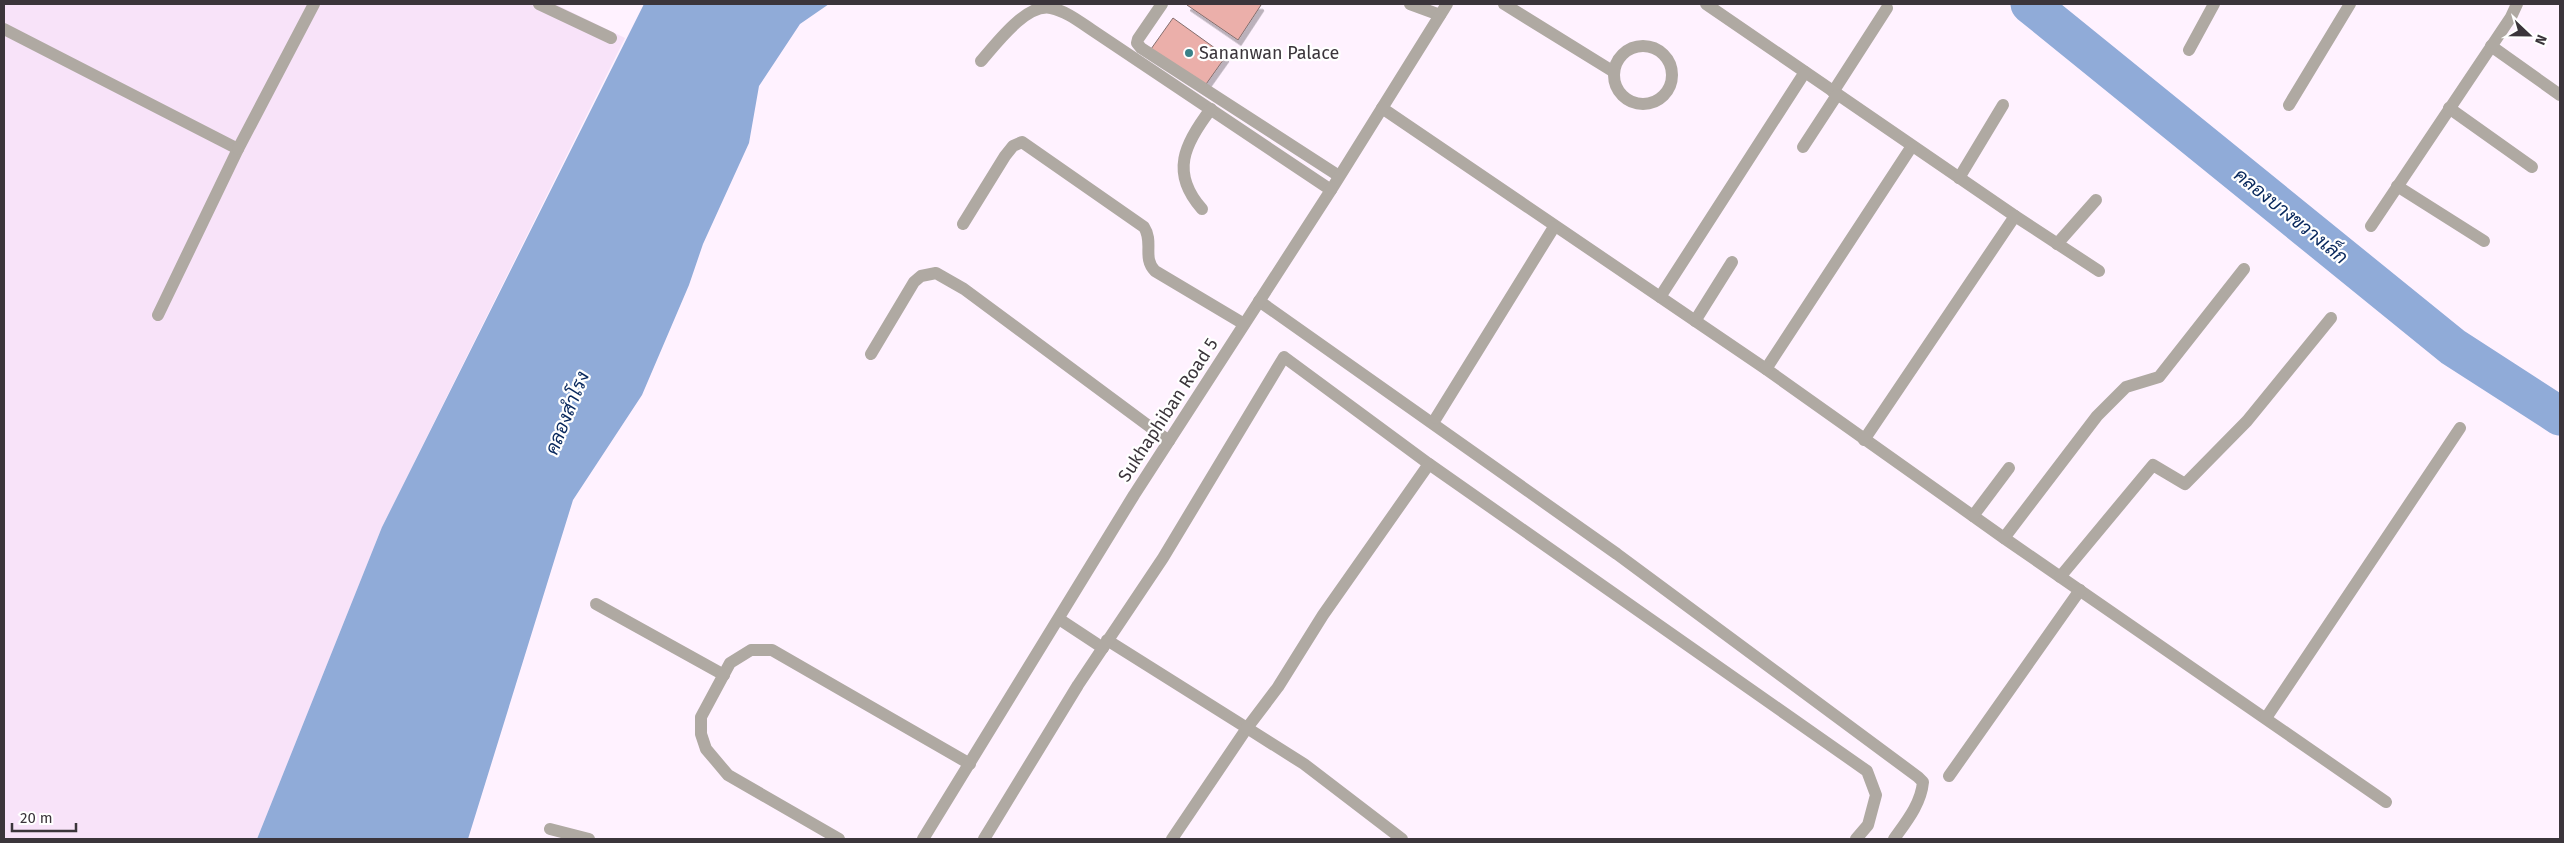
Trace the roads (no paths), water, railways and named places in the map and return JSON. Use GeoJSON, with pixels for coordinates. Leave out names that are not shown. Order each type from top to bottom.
{"type":"FeatureCollection","features":[{"type":"Feature","properties":{"kind":"street"},"geometry":{"type":"LineString","coordinates":[[158,315],[238,149],[314,4]]}},
{"type":"Feature","properties":{"kind":"street"},"geometry":{"type":"LineString","coordinates":[[539,4],[611,38]]}},
{"type":"Feature","properties":{"kind":"street"},"geometry":{"type":"LineString","coordinates":[[1162,4],[1138,39],[1137,44],[1141,48],[1339,176]]}},
{"type":"Feature","properties":{"kind":"street"},"geometry":{"type":"LineString","coordinates":[[1410,4],[1443,9]]}},
{"type":"Feature","properties":{"kind":"street"},"geometry":{"type":"LineString","coordinates":[[1504,4],[1614,72]]}},
{"type":"Feature","properties":{"kind":"street"},"geometry":{"type":"LineString","coordinates":[[1706,4],[1958,178],[2098,271]]}},
{"type":"Feature","properties":{"kind":"street"},"geometry":{"type":"LineString","coordinates":[[2189,50],[2214,4]]}},
{"type":"Feature","properties":{"kind":"street"},"geometry":{"type":"LineString","coordinates":[[2289,105],[2350,4]]}},
{"type":"Feature","properties":{"kind":"street"},"geometry":{"type":"LineString","coordinates":[[2371,226],[2517,4]]}},
{"type":"Feature","properties":{"kind":"street"},"geometry":{"type":"LineString","coordinates":[[981,61],[1012,26],[1038,9],[1048,7],[1079,21],[1331,190]]}},
{"type":"Feature","properties":{"kind":"street"},"geometry":{"type":"LineString","coordinates":[[1803,147],[1887,8]]}},
{"type":"Feature","properties":{"kind":"street","name":"Sukhaphiban Road 5"},"geometry":{"type":"LineString","coordinates":[[923,839],[1169,441],[1331,190],[1443,9]]}},
{"type":"Feature","properties":{"kind":"street"},"geometry":{"type":"LineString","coordinates":[[4,29],[238,149]]}},
{"type":"Feature","properties":{"kind":"street"},"geometry":{"type":"LineString","coordinates":[[1640,46],[1653,48],[1664,54],[1671,66],[1672,78],[1668,91],[1659,100],[1647,104],[1634,103],[1623,96],[1616,86],[1614,72],[1618,60],[1628,51],[1640,46]]}},
{"type":"Feature","properties":{"kind":"street"},"geometry":{"type":"LineString","coordinates":[[2491,46],[2560,95]]}},
{"type":"Feature","properties":{"kind":"street"},"geometry":{"type":"LineString","coordinates":[[1660,297],[1805,72]]}},
{"type":"Feature","properties":{"kind":"street"},"geometry":{"type":"LineString","coordinates":[[1958,178],[2003,105]]}},
{"type":"Feature","properties":{"kind":"street"},"geometry":{"type":"LineString","coordinates":[[1382,108],[1554,227],[1766,369],[2004,538],[2386,802]]}},
{"type":"Feature","properties":{"kind":"street"},"geometry":{"type":"LineString","coordinates":[[2449,108],[2532,168]]}},
{"type":"Feature","properties":{"kind":"street"},"geometry":{"type":"LineString","coordinates":[[1202,209],[1191,196],[1183,176],[1188,144],[1194,130],[1211,109]]}},
{"type":"Feature","properties":{"kind":"street"},"geometry":{"type":"LineString","coordinates":[[963,224],[1005,156],[1013,146],[1022,142],[1144,226],[1149,234],[1147,258],[1149,265],[1155,271],[1244,324]]}},
{"type":"Feature","properties":{"kind":"street"},"geometry":{"type":"LineString","coordinates":[[1766,369],[1912,146]]}},
{"type":"Feature","properties":{"kind":"street"},"geometry":{"type":"LineString","coordinates":[[2397,186],[2484,241]]}},
{"type":"Feature","properties":{"kind":"street"},"geometry":{"type":"LineString","coordinates":[[2057,244],[2096,200]]}},
{"type":"Feature","properties":{"kind":"street"},"geometry":{"type":"LineString","coordinates":[[1864,440],[2015,216]]}},
{"type":"Feature","properties":{"kind":"street"},"geometry":{"type":"LineString","coordinates":[[1436,418],[1554,227]]}},
{"type":"Feature","properties":{"kind":"street"},"geometry":{"type":"LineString","coordinates":[[1695,321],[1732,262]]}},
{"type":"Feature","properties":{"kind":"street"},"geometry":{"type":"LineString","coordinates":[[2004,538],[2097,416],[2126,388],[2159,377],[2244,269]]}},
{"type":"Feature","properties":{"kind":"street"},"geometry":{"type":"LineString","coordinates":[[871,354],[914,282],[921,276],[936,273],[964,289],[1169,441]]}},
{"type":"Feature","properties":{"kind":"street"},"geometry":{"type":"LineString","coordinates":[[1259,300],[1617,554],[1918,777],[1923,782],[1922,791],[1912,815],[1894,839]]}},
{"type":"Feature","properties":{"kind":"street"},"geometry":{"type":"LineString","coordinates":[[2060,577],[2153,465],[2185,484],[2246,421],[2331,318]]}},
{"type":"Feature","properties":{"kind":"street"},"geometry":{"type":"LineString","coordinates":[[984,839],[1105,644],[1163,558],[1284,357],[1429,464],[1867,771],[1876,794],[1868,824],[1856,839]]}},
{"type":"Feature","properties":{"kind":"street"},"geometry":{"type":"LineString","coordinates":[[2266,718],[2460,428]]}},
{"type":"Feature","properties":{"kind":"street"},"geometry":{"type":"LineString","coordinates":[[1172,839],[1278,687],[1323,615],[1429,464]]}},
{"type":"Feature","properties":{"kind":"street"},"geometry":{"type":"LineString","coordinates":[[1973,516],[2009,468]]}},
{"type":"Feature","properties":{"kind":"street"},"geometry":{"type":"LineString","coordinates":[[1949,776],[2080,590]]}},
{"type":"Feature","properties":{"kind":"street"},"geometry":{"type":"LineString","coordinates":[[596,604],[724,675]]}},
{"type":"Feature","properties":{"kind":"street"},"geometry":{"type":"LineString","coordinates":[[1059,619],[1248,728],[1304,764],[1402,839]]}},
{"type":"Feature","properties":{"kind":"street"},"geometry":{"type":"LineString","coordinates":[[839,839],[728,775],[706,749],[701,734],[701,718],[730,663],[751,650],[772,650],[970,764]]}},
{"type":"Feature","properties":{"kind":"street"},"geometry":{"type":"LineString","coordinates":[[550,830],[589,839]]}},
{"type":"Feature","properties":{"kind":"water","name":"คลองสำโรง"},"geometry":{"type":"Polygon","coordinates":[[[644,4],[829,4],[800,24],[759,86],[749,143],[703,244],[689,285],[642,395],[573,500],[468,839],[257,839],[382,527],[644,4]]]}},
{"type":"Feature","properties":{"kind":"waterway","name":"คลองบางขวางเล็ก"},"geometry":{"type":"LineString","coordinates":[[2030,4],[2453,347],[2560,416]]}},
{"type":"Feature","properties":{"kind":"place","name":"Sananwan Palace"},"geometry":{"type":"Point","coordinates":[1189,53]}}]}
